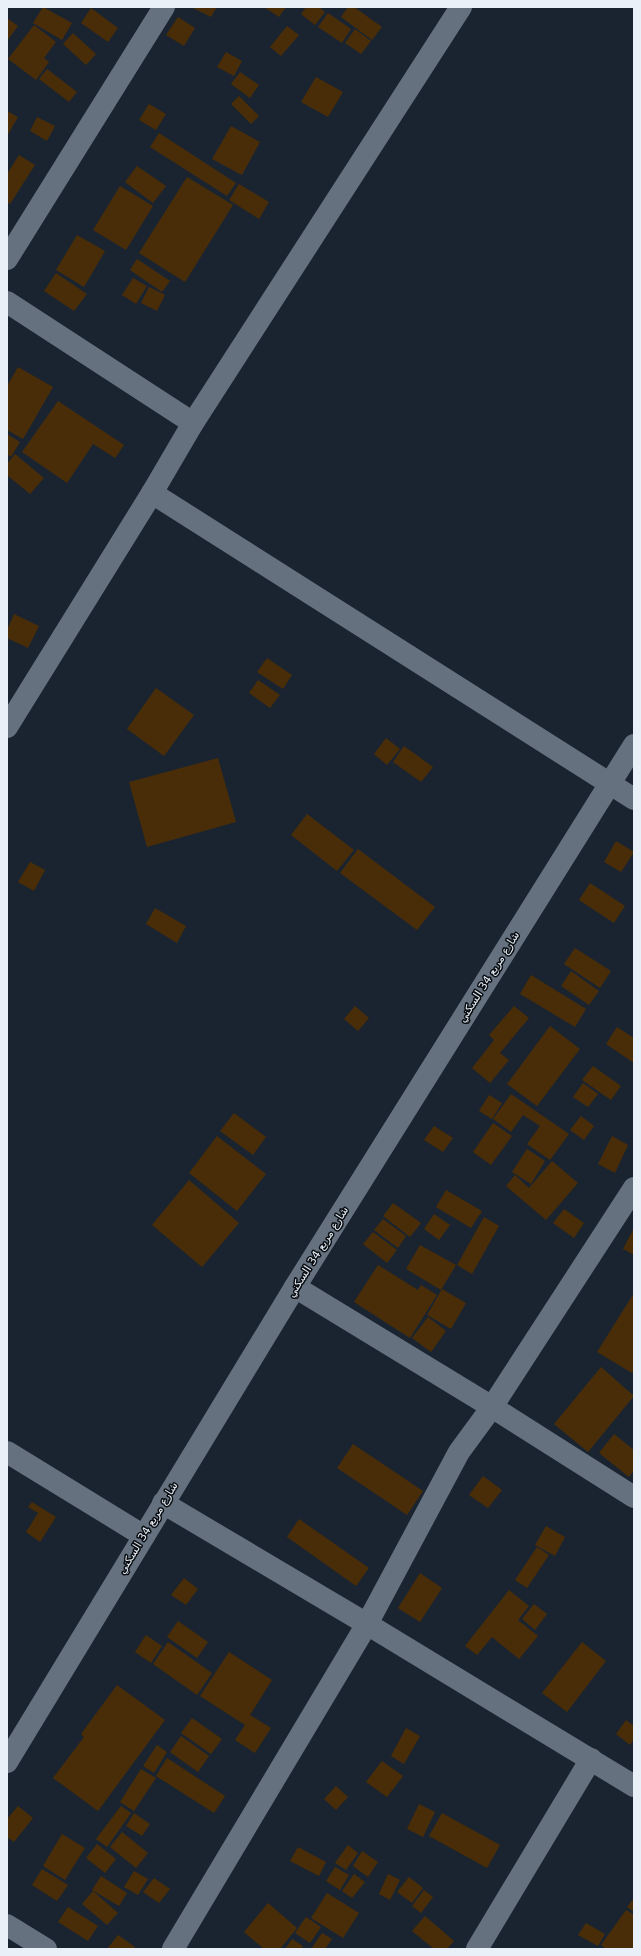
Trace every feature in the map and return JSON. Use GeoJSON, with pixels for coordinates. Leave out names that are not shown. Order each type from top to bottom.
{"type":"FeatureCollection","features":[{"type":"Feature","properties":{"kind":"street"},"geometry":{"type":"LineString","coordinates":[[7,259],[164,7]]}},
{"type":"Feature","properties":{"kind":"street"},"geometry":{"type":"LineString","coordinates":[[7,727],[152,493],[193,422],[461,7]]}},
{"type":"Feature","properties":{"kind":"street"},"geometry":{"type":"LineString","coordinates":[[7,302],[193,422]]}},
{"type":"Feature","properties":{"kind":"street"},"geometry":{"type":"LineString","coordinates":[[152,493],[634,799]]}},
{"type":"Feature","properties":{"kind":"street","name":"شارع مربع 34 السكني"},"geometry":{"type":"LineString","coordinates":[[7,1762],[295,1287],[634,745]]}},
{"type":"Feature","properties":{"kind":"street"},"geometry":{"type":"LineString","coordinates":[[173,1949],[367,1624],[460,1452],[492,1406],[634,1188]]}},
{"type":"Feature","properties":{"kind":"street"},"geometry":{"type":"LineString","coordinates":[[295,1287],[492,1406],[634,1497]]}},
{"type":"Feature","properties":{"kind":"street"},"geometry":{"type":"LineString","coordinates":[[7,1452],[144,1536]]}},
{"type":"Feature","properties":{"kind":"street"},"geometry":{"type":"LineString","coordinates":[[163,1503],[367,1624],[634,1786]]}},
{"type":"Feature","properties":{"kind":"street"},"geometry":{"type":"LineString","coordinates":[[477,1949],[591,1759]]}},
{"type":"Feature","properties":{"kind":"street"},"geometry":{"type":"LineString","coordinates":[[7,1925],[46,1949]]}},
{"type":"Feature","properties":{"kind":"building"},"geometry":{"type":"Polygon","coordinates":[[[43,7],[72,23],[62,40],[33,23],[43,7]]]}},
{"type":"Feature","properties":{"kind":"building"},"geometry":{"type":"Polygon","coordinates":[[[191,7],[217,7],[211,17],[191,7]]]}},
{"type":"Feature","properties":{"kind":"building"},"geometry":{"type":"Polygon","coordinates":[[[264,7],[286,7],[279,17],[264,7]]]}},
{"type":"Feature","properties":{"kind":"building"},"geometry":{"type":"Polygon","coordinates":[[[306,7],[319,7],[325,12],[315,25],[301,14],[306,7]]]}},
{"type":"Feature","properties":{"kind":"building"},"geometry":{"type":"Polygon","coordinates":[[[348,7],[354,7],[382,27],[372,40],[341,17],[348,7]]]}},
{"type":"Feature","properties":{"kind":"building"},"geometry":{"type":"Polygon","coordinates":[[[91,8],[118,28],[108,42],[81,23],[91,8]]]}},
{"type":"Feature","properties":{"kind":"building"},"geometry":{"type":"Polygon","coordinates":[[[328,13],[351,29],[342,43],[318,27],[328,13]]]}},
{"type":"Feature","properties":{"kind":"building"},"geometry":{"type":"Polygon","coordinates":[[[178,17],[195,28],[184,46],[166,35],[178,17]]]}},
{"type":"Feature","properties":{"kind":"building"},"geometry":{"type":"Polygon","coordinates":[[[7,18],[18,26],[7,41],[7,18]]]}},
{"type":"Feature","properties":{"kind":"building"},"geometry":{"type":"Polygon","coordinates":[[[34,25],[56,42],[44,58],[49,62],[36,80],[8,59],[34,25]]]}},
{"type":"Feature","properties":{"kind":"building"},"geometry":{"type":"Polygon","coordinates":[[[287,26],[299,35],[281,56],[270,47],[287,26]]]}},
{"type":"Feature","properties":{"kind":"building"},"geometry":{"type":"Polygon","coordinates":[[[355,29],[371,41],[361,54],[345,43],[355,29]]]}},
{"type":"Feature","properties":{"kind":"building"},"geometry":{"type":"Polygon","coordinates":[[[73,33],[96,54],[86,65],[63,44],[73,33]]]}},
{"type":"Feature","properties":{"kind":"building"},"geometry":{"type":"Polygon","coordinates":[[[226,52],[242,61],[234,76],[217,67],[226,52]]]}},
{"type":"Feature","properties":{"kind":"building"},"geometry":{"type":"Polygon","coordinates":[[[47,69],[77,92],[69,102],[39,79],[47,69]]]}},
{"type":"Feature","properties":{"kind":"building"},"geometry":{"type":"Polygon","coordinates":[[[240,72],[259,85],[250,98],[231,84],[240,72]]]}},
{"type":"Feature","properties":{"kind":"building"},"geometry":{"type":"Polygon","coordinates":[[[316,77],[343,92],[328,117],[301,102],[316,77]]]}},
{"type":"Feature","properties":{"kind":"building"},"geometry":{"type":"Polygon","coordinates":[[[239,96],[259,116],[251,124],[231,104],[239,96]]]}},
{"type":"Feature","properties":{"kind":"building"},"geometry":{"type":"Polygon","coordinates":[[[149,104],[166,114],[156,130],[139,120],[149,104]]]}},
{"type":"Feature","properties":{"kind":"building"},"geometry":{"type":"Polygon","coordinates":[[[7,111],[18,117],[7,136],[7,111]]]}},
{"type":"Feature","properties":{"kind":"building"},"geometry":{"type":"Polygon","coordinates":[[[37,117],[55,126],[47,141],[30,131],[37,117]]]}},
{"type":"Feature","properties":{"kind":"building"},"geometry":{"type":"Polygon","coordinates":[[[231,126],[260,142],[242,175],[212,159],[231,126]]]}},
{"type":"Feature","properties":{"kind":"building"},"geometry":{"type":"Polygon","coordinates":[[[159,133],[236,183],[227,196],[150,147],[159,133]]]}},
{"type":"Feature","properties":{"kind":"building"},"geometry":{"type":"Polygon","coordinates":[[[19,155],[35,165],[10,204],[7,202],[7,174],[19,155]]]}},
{"type":"Feature","properties":{"kind":"building"},"geometry":{"type":"Polygon","coordinates":[[[137,166],[166,186],[153,203],[125,182],[137,166]]]}},
{"type":"Feature","properties":{"kind":"building"},"geometry":{"type":"Polygon","coordinates":[[[187,177],[233,205],[185,282],[139,253],[187,177]]]}},
{"type":"Feature","properties":{"kind":"building"},"geometry":{"type":"Polygon","coordinates":[[[239,184],[269,202],[259,219],[229,200],[239,184]]]}},
{"type":"Feature","properties":{"kind":"building"},"geometry":{"type":"Polygon","coordinates":[[[120,186],[153,206],[126,250],[93,230],[120,186]]]}},
{"type":"Feature","properties":{"kind":"building"},"geometry":{"type":"Polygon","coordinates":[[[77,235],[105,251],[84,287],[56,270],[77,235]]]}},
{"type":"Feature","properties":{"kind":"building"},"geometry":{"type":"Polygon","coordinates":[[[137,259],[170,281],[162,292],[130,270],[137,259]]]}},
{"type":"Feature","properties":{"kind":"building"},"geometry":{"type":"Polygon","coordinates":[[[56,273],[87,294],[74,311],[44,291],[56,273]]]}},
{"type":"Feature","properties":{"kind":"building"},"geometry":{"type":"Polygon","coordinates":[[[133,278],[147,286],[136,304],[122,295],[133,278]]]}},
{"type":"Feature","properties":{"kind":"building"},"geometry":{"type":"Polygon","coordinates":[[[149,287],[165,295],[157,311],[141,303],[149,287]]]}},
{"type":"Feature","properties":{"kind":"building"},"geometry":{"type":"Polygon","coordinates":[[[18,367],[53,387],[23,439],[7,430],[7,386],[18,367]]]}},
{"type":"Feature","properties":{"kind":"building"},"geometry":{"type":"Polygon","coordinates":[[[58,401],[124,445],[115,458],[93,444],[67,483],[22,452],[58,401]]]}},
{"type":"Feature","properties":{"kind":"building"},"geometry":{"type":"Polygon","coordinates":[[[7,434],[20,442],[11,457],[7,454],[7,434]]]}},
{"type":"Feature","properties":{"kind":"building"},"geometry":{"type":"Polygon","coordinates":[[[15,454],[44,478],[30,494],[7,475],[7,464],[15,454]]]}},
{"type":"Feature","properties":{"kind":"building"},"geometry":{"type":"Polygon","coordinates":[[[14,614],[39,626],[28,648],[7,638],[7,630],[14,614]]]}},
{"type":"Feature","properties":{"kind":"building"},"geometry":{"type":"Polygon","coordinates":[[[267,658],[292,675],[283,689],[257,672],[267,658]]]}},
{"type":"Feature","properties":{"kind":"building"},"geometry":{"type":"Polygon","coordinates":[[[258,680],[280,695],[270,708],[249,693],[258,680]]]}},
{"type":"Feature","properties":{"kind":"building"},"geometry":{"type":"Polygon","coordinates":[[[156,688],[194,715],[164,756],[127,729],[156,688]]]}},
{"type":"Feature","properties":{"kind":"building"},"geometry":{"type":"Polygon","coordinates":[[[386,738],[400,749],[387,765],[374,754],[386,738]]]}},
{"type":"Feature","properties":{"kind":"building"},"geometry":{"type":"Polygon","coordinates":[[[404,746],[433,767],[421,782],[393,762],[404,746]]]}},
{"type":"Feature","properties":{"kind":"building"},"geometry":{"type":"Polygon","coordinates":[[[218,758],[236,822],[147,847],[129,782],[218,758]]]}},
{"type":"Feature","properties":{"kind":"building"},"geometry":{"type":"Polygon","coordinates":[[[307,814],[354,850],[337,871],[291,835],[307,814]]]}},
{"type":"Feature","properties":{"kind":"building"},"geometry":{"type":"Polygon","coordinates":[[[616,841],[634,852],[621,872],[604,862],[616,841]]]}},
{"type":"Feature","properties":{"kind":"building"},"geometry":{"type":"Polygon","coordinates":[[[358,849],[435,907],[417,930],[340,873],[358,849]]]}},
{"type":"Feature","properties":{"kind":"building"},"geometry":{"type":"Polygon","coordinates":[[[30,862],[45,870],[34,891],[18,882],[30,862]]]}},
{"type":"Feature","properties":{"kind":"building"},"geometry":{"type":"Polygon","coordinates":[[[590,883],[625,906],[614,923],[579,900],[590,883]]]}},
{"type":"Feature","properties":{"kind":"building"},"geometry":{"type":"Polygon","coordinates":[[[155,908],[186,926],[177,943],[146,924],[155,908]]]}},
{"type":"Feature","properties":{"kind":"building"},"geometry":{"type":"Polygon","coordinates":[[[575,948],[611,971],[600,988],[564,964],[575,948]]]}},
{"type":"Feature","properties":{"kind":"building"},"geometry":{"type":"Polygon","coordinates":[[[571,971],[599,991],[589,1005],[561,986],[571,971]]]}},
{"type":"Feature","properties":{"kind":"building"},"geometry":{"type":"Polygon","coordinates":[[[531,975],[586,1009],[575,1027],[520,994],[531,975]]]}},
{"type":"Feature","properties":{"kind":"building"},"geometry":{"type":"Polygon","coordinates":[[[355,1006],[369,1018],[358,1031],[344,1019],[355,1006]]]}},
{"type":"Feature","properties":{"kind":"building"},"geometry":{"type":"Polygon","coordinates":[[[514,1006],[529,1018],[500,1053],[509,1060],[490,1083],[472,1068],[494,1040],[489,1035],[514,1006]]]}},
{"type":"Feature","properties":{"kind":"building"},"geometry":{"type":"Polygon","coordinates":[[[550,1026],[580,1049],[537,1106],[507,1084],[550,1026]]]}},
{"type":"Feature","properties":{"kind":"building"},"geometry":{"type":"Polygon","coordinates":[[[617,1027],[634,1038],[634,1063],[606,1044],[617,1027]]]}},
{"type":"Feature","properties":{"kind":"building"},"geometry":{"type":"Polygon","coordinates":[[[593,1066],[621,1086],[611,1100],[582,1080],[593,1066]]]}},
{"type":"Feature","properties":{"kind":"building"},"geometry":{"type":"Polygon","coordinates":[[[583,1083],[598,1094],[588,1107],[573,1097],[583,1083]]]}},
{"type":"Feature","properties":{"kind":"building"},"geometry":{"type":"Polygon","coordinates":[[[511,1094],[569,1134],[550,1160],[527,1144],[540,1126],[523,1115],[511,1132],[493,1119],[511,1094]]]}},
{"type":"Feature","properties":{"kind":"building"},"geometry":{"type":"Polygon","coordinates":[[[489,1095],[502,1103],[492,1119],[479,1111],[489,1095]]]}},
{"type":"Feature","properties":{"kind":"building"},"geometry":{"type":"Polygon","coordinates":[[[234,1113],[266,1137],[253,1155],[220,1131],[234,1113]]]}},
{"type":"Feature","properties":{"kind":"building"},"geometry":{"type":"Polygon","coordinates":[[[581,1116],[594,1126],[584,1140],[570,1130],[581,1116]]]}},
{"type":"Feature","properties":{"kind":"building"},"geometry":{"type":"Polygon","coordinates":[[[493,1123],[512,1136],[491,1165],[473,1152],[493,1123]]]}},
{"type":"Feature","properties":{"kind":"building"},"geometry":{"type":"Polygon","coordinates":[[[434,1126],[453,1138],[443,1152],[424,1140],[434,1126]]]}},
{"type":"Feature","properties":{"kind":"building"},"geometry":{"type":"Polygon","coordinates":[[[217,1136],[266,1174],[237,1211],[189,1173],[217,1136]]]}},
{"type":"Feature","properties":{"kind":"building"},"geometry":{"type":"Polygon","coordinates":[[[612,1136],[628,1145],[615,1173],[598,1164],[612,1136]]]}},
{"type":"Feature","properties":{"kind":"building"},"geometry":{"type":"Polygon","coordinates":[[[527,1149],[545,1161],[531,1184],[512,1172],[527,1149]]]}},
{"type":"Feature","properties":{"kind":"building"},"geometry":{"type":"Polygon","coordinates":[[[552,1161],[578,1183],[546,1220],[506,1186],[515,1175],[529,1188],[552,1161]]]}},
{"type":"Feature","properties":{"kind":"building"},"geometry":{"type":"Polygon","coordinates":[[[189,1180],[239,1223],[202,1267],[152,1225],[189,1180]]]}},
{"type":"Feature","properties":{"kind":"building"},"geometry":{"type":"Polygon","coordinates":[[[446,1190],[482,1211],[471,1228],[436,1207],[446,1190]]]}},
{"type":"Feature","properties":{"kind":"building"},"geometry":{"type":"Polygon","coordinates":[[[393,1203],[421,1223],[410,1237],[383,1216],[393,1203]]]}},
{"type":"Feature","properties":{"kind":"building"},"geometry":{"type":"Polygon","coordinates":[[[564,1209],[584,1223],[574,1238],[553,1223],[564,1209]]]}},
{"type":"Feature","properties":{"kind":"building"},"geometry":{"type":"Polygon","coordinates":[[[434,1214],[450,1225],[439,1240],[424,1229],[434,1214]]]}},
{"type":"Feature","properties":{"kind":"building"},"geometry":{"type":"Polygon","coordinates":[[[484,1217],[499,1226],[472,1274],[457,1265],[484,1217]]]}},
{"type":"Feature","properties":{"kind":"building"},"geometry":{"type":"Polygon","coordinates":[[[383,1219],[406,1236],[398,1248],[374,1230],[383,1219]]]}},
{"type":"Feature","properties":{"kind":"building"},"geometry":{"type":"Polygon","coordinates":[[[634,1228],[634,1255],[623,1249],[634,1228]]]}},
{"type":"Feature","properties":{"kind":"building"},"geometry":{"type":"Polygon","coordinates":[[[373,1232],[397,1250],[387,1263],[363,1244],[373,1232]]]}},
{"type":"Feature","properties":{"kind":"building"},"geometry":{"type":"Polygon","coordinates":[[[420,1245],[456,1265],[441,1290],[406,1269],[420,1245]]]}},
{"type":"Feature","properties":{"kind":"building"},"geometry":{"type":"Polygon","coordinates":[[[378,1265],[418,1290],[421,1285],[437,1295],[410,1338],[354,1302],[378,1265]]]}},
{"type":"Feature","properties":{"kind":"building"},"geometry":{"type":"Polygon","coordinates":[[[442,1289],[466,1303],[451,1329],[427,1315],[442,1289]]]}},
{"type":"Feature","properties":{"kind":"building"},"geometry":{"type":"Polygon","coordinates":[[[634,1293],[634,1371],[632,1373],[597,1352],[634,1293]]]}},
{"type":"Feature","properties":{"kind":"building"},"geometry":{"type":"Polygon","coordinates":[[[428,1317],[446,1331],[431,1352],[412,1338],[428,1317]]]}},
{"type":"Feature","properties":{"kind":"building"},"geometry":{"type":"Polygon","coordinates":[[[601,1367],[634,1396],[588,1452],[554,1424],[601,1367]]]}},
{"type":"Feature","properties":{"kind":"building"},"geometry":{"type":"Polygon","coordinates":[[[614,1434],[634,1450],[634,1470],[629,1477],[599,1453],[614,1434]]]}},
{"type":"Feature","properties":{"kind":"building"},"geometry":{"type":"Polygon","coordinates":[[[353,1444],[423,1491],[407,1515],[337,1468],[353,1444]]]}},
{"type":"Feature","properties":{"kind":"building"},"geometry":{"type":"Polygon","coordinates":[[[483,1476],[502,1490],[488,1508],[469,1495],[483,1476]]]}},
{"type":"Feature","properties":{"kind":"building"},"geometry":{"type":"Polygon","coordinates":[[[32,1502],[56,1517],[40,1542],[26,1532],[38,1513],[28,1507],[32,1502]]]}},
{"type":"Feature","properties":{"kind":"building"},"geometry":{"type":"Polygon","coordinates":[[[299,1519],[369,1568],[356,1586],[287,1537],[299,1519]]]}},
{"type":"Feature","properties":{"kind":"building"},"geometry":{"type":"Polygon","coordinates":[[[546,1526],[565,1537],[555,1556],[535,1545],[546,1526]]]}},
{"type":"Feature","properties":{"kind":"building"},"geometry":{"type":"Polygon","coordinates":[[[537,1547],[549,1555],[527,1588],[515,1580],[537,1547]]]}},
{"type":"Feature","properties":{"kind":"building"},"geometry":{"type":"Polygon","coordinates":[[[420,1573],[442,1588],[420,1622],[398,1608],[420,1573]]]}},
{"type":"Feature","properties":{"kind":"building"},"geometry":{"type":"Polygon","coordinates":[[[184,1578],[198,1589],[186,1605],[171,1595],[184,1578]]]}},
{"type":"Feature","properties":{"kind":"building"},"geometry":{"type":"Polygon","coordinates":[[[509,1590],[529,1606],[518,1620],[538,1636],[519,1659],[492,1637],[477,1655],[465,1646],[509,1590]]]}},
{"type":"Feature","properties":{"kind":"building"},"geometry":{"type":"Polygon","coordinates":[[[534,1604],[547,1614],[535,1630],[522,1619],[534,1604]]]}},
{"type":"Feature","properties":{"kind":"building"},"geometry":{"type":"Polygon","coordinates":[[[178,1621],[208,1642],[197,1658],[167,1637],[178,1621]]]}},
{"type":"Feature","properties":{"kind":"building"},"geometry":{"type":"Polygon","coordinates":[[[146,1635],[162,1646],[151,1663],[135,1652],[146,1635]]]}},
{"type":"Feature","properties":{"kind":"building"},"geometry":{"type":"Polygon","coordinates":[[[168,1642],[212,1673],[197,1695],[153,1664],[168,1642]]]}},
{"type":"Feature","properties":{"kind":"building"},"geometry":{"type":"Polygon","coordinates":[[[582,1642],[606,1661],[567,1712],[542,1693],[582,1642]]]}},
{"type":"Feature","properties":{"kind":"building"},"geometry":{"type":"Polygon","coordinates":[[[229,1652],[272,1680],[250,1715],[271,1728],[255,1753],[235,1740],[245,1725],[200,1696],[229,1652]]]}},
{"type":"Feature","properties":{"kind":"building"},"geometry":{"type":"Polygon","coordinates":[[[117,1685],[165,1720],[98,1811],[53,1778],[84,1737],[81,1734],[117,1685]]]}},
{"type":"Feature","properties":{"kind":"building"},"geometry":{"type":"Polygon","coordinates":[[[192,1718],[222,1739],[211,1754],[181,1733],[192,1718]]]}},
{"type":"Feature","properties":{"kind":"building"},"geometry":{"type":"Polygon","coordinates":[[[626,1720],[634,1726],[634,1739],[630,1745],[616,1734],[626,1720]]]}},
{"type":"Feature","properties":{"kind":"building"},"geometry":{"type":"Polygon","coordinates":[[[406,1728],[420,1736],[404,1764],[391,1756],[406,1728]]]}},
{"type":"Feature","properties":{"kind":"building"},"geometry":{"type":"Polygon","coordinates":[[[181,1736],[209,1756],[198,1772],[170,1752],[181,1736]]]}},
{"type":"Feature","properties":{"kind":"building"},"geometry":{"type":"Polygon","coordinates":[[[157,1745],[167,1752],[154,1773],[143,1766],[157,1745]]]}},
{"type":"Feature","properties":{"kind":"building"},"geometry":{"type":"Polygon","coordinates":[[[167,1758],[225,1796],[214,1813],[156,1776],[167,1758]]]}},
{"type":"Feature","properties":{"kind":"building"},"geometry":{"type":"Polygon","coordinates":[[[382,1761],[403,1776],[387,1797],[366,1782],[382,1761]]]}},
{"type":"Feature","properties":{"kind":"building"},"geometry":{"type":"Polygon","coordinates":[[[141,1769],[156,1778],[134,1811],[120,1802],[141,1769]]]}},
{"type":"Feature","properties":{"kind":"building"},"geometry":{"type":"Polygon","coordinates":[[[336,1786],[348,1797],[336,1810],[324,1799],[336,1786]]]}},
{"type":"Feature","properties":{"kind":"building"},"geometry":{"type":"Polygon","coordinates":[[[419,1804],[435,1812],[423,1837],[407,1829],[419,1804]]]}},
{"type":"Feature","properties":{"kind":"building"},"geometry":{"type":"Polygon","coordinates":[[[18,1806],[33,1818],[14,1842],[7,1837],[7,1819],[18,1806]]]}},
{"type":"Feature","properties":{"kind":"building"},"geometry":{"type":"Polygon","coordinates":[[[121,1806],[131,1813],[107,1847],[96,1839],[121,1806]]]}},
{"type":"Feature","properties":{"kind":"building"},"geometry":{"type":"Polygon","coordinates":[[[134,1813],[150,1824],[142,1836],[126,1826],[134,1813]]]}},
{"type":"Feature","properties":{"kind":"building"},"geometry":{"type":"Polygon","coordinates":[[[442,1813],[500,1845],[487,1868],[429,1836],[442,1813]]]}},
{"type":"Feature","properties":{"kind":"building"},"geometry":{"type":"Polygon","coordinates":[[[122,1832],[148,1853],[136,1868],[110,1847],[122,1832]]]}},
{"type":"Feature","properties":{"kind":"building"},"geometry":{"type":"Polygon","coordinates":[[[62,1834],[85,1848],[65,1880],[43,1866],[62,1834]]]}},
{"type":"Feature","properties":{"kind":"building"},"geometry":{"type":"Polygon","coordinates":[[[97,1844],[116,1859],[105,1873],[86,1858],[97,1844]]]}},
{"type":"Feature","properties":{"kind":"building"},"geometry":{"type":"Polygon","coordinates":[[[348,1845],[358,1853],[346,1870],[335,1863],[348,1845]]]}},
{"type":"Feature","properties":{"kind":"building"},"geometry":{"type":"Polygon","coordinates":[[[298,1847],[326,1862],[319,1876],[290,1861],[298,1847]]]}},
{"type":"Feature","properties":{"kind":"building"},"geometry":{"type":"Polygon","coordinates":[[[362,1851],[378,1862],[368,1877],[353,1866],[362,1851]]]}},
{"type":"Feature","properties":{"kind":"building"},"geometry":{"type":"Polygon","coordinates":[[[335,1867],[349,1875],[340,1890],[326,1881],[335,1867]]]}},
{"type":"Feature","properties":{"kind":"building"},"geometry":{"type":"Polygon","coordinates":[[[42,1869],[68,1885],[57,1901],[32,1885],[42,1869]]]}},
{"type":"Feature","properties":{"kind":"building"},"geometry":{"type":"Polygon","coordinates":[[[134,1871],[148,1879],[138,1895],[124,1887],[134,1871]]]}},
{"type":"Feature","properties":{"kind":"building"},"geometry":{"type":"Polygon","coordinates":[[[354,1874],[365,1882],[352,1898],[342,1891],[354,1874]]]}},
{"type":"Feature","properties":{"kind":"building"},"geometry":{"type":"Polygon","coordinates":[[[388,1874],[400,1880],[390,1900],[379,1894],[388,1874]]]}},
{"type":"Feature","properties":{"kind":"building"},"geometry":{"type":"Polygon","coordinates":[[[101,1876],[127,1893],[119,1906],[92,1890],[101,1876]]]}},
{"type":"Feature","properties":{"kind":"building"},"geometry":{"type":"Polygon","coordinates":[[[409,1877],[423,1888],[412,1903],[397,1892],[409,1877]]]}},
{"type":"Feature","properties":{"kind":"building"},"geometry":{"type":"Polygon","coordinates":[[[154,1878],[170,1889],[159,1903],[143,1892],[154,1878]]]}},
{"type":"Feature","properties":{"kind":"building"},"geometry":{"type":"Polygon","coordinates":[[[424,1890],[433,1897],[421,1913],[412,1906],[424,1890]]]}},
{"type":"Feature","properties":{"kind":"building"},"geometry":{"type":"Polygon","coordinates":[[[93,1891],[118,1913],[107,1925],[82,1904],[93,1891]]]}},
{"type":"Feature","properties":{"kind":"building"},"geometry":{"type":"Polygon","coordinates":[[[327,1893],[359,1913],[343,1938],[311,1918],[327,1893]]]}},
{"type":"Feature","properties":{"kind":"building"},"geometry":{"type":"Polygon","coordinates":[[[634,1898],[634,1912],[627,1907],[634,1898]]]}},
{"type":"Feature","properties":{"kind":"building"},"geometry":{"type":"Polygon","coordinates":[[[268,1903],[297,1928],[280,1949],[264,1949],[244,1932],[268,1903]]]}},
{"type":"Feature","properties":{"kind":"building"},"geometry":{"type":"Polygon","coordinates":[[[68,1907],[98,1926],[88,1941],[58,1922],[68,1907]]]}},
{"type":"Feature","properties":{"kind":"building"},"geometry":{"type":"Polygon","coordinates":[[[626,1910],[634,1915],[634,1949],[606,1949],[601,1945],[626,1910]]]}},
{"type":"Feature","properties":{"kind":"building"},"geometry":{"type":"Polygon","coordinates":[[[425,1916],[454,1941],[447,1949],[434,1949],[412,1931],[425,1916]]]}},
{"type":"Feature","properties":{"kind":"building"},"geometry":{"type":"Polygon","coordinates":[[[306,1917],[321,1927],[310,1943],[295,1933],[306,1917]]]}},
{"type":"Feature","properties":{"kind":"building"},"geometry":{"type":"Polygon","coordinates":[[[586,1923],[605,1934],[598,1946],[578,1935],[586,1923]]]}},
{"type":"Feature","properties":{"kind":"building"},"geometry":{"type":"Polygon","coordinates":[[[322,1933],[332,1939],[325,1949],[311,1949],[322,1933]]]}},
{"type":"Feature","properties":{"kind":"building"},"geometry":{"type":"Polygon","coordinates":[[[118,1935],[135,1947],[133,1949],[107,1949],[118,1935]]]}},
{"type":"Feature","properties":{"kind":"building"},"geometry":{"type":"Polygon","coordinates":[[[292,1939],[303,1946],[301,1949],[285,1949],[292,1939]]]}}]}
